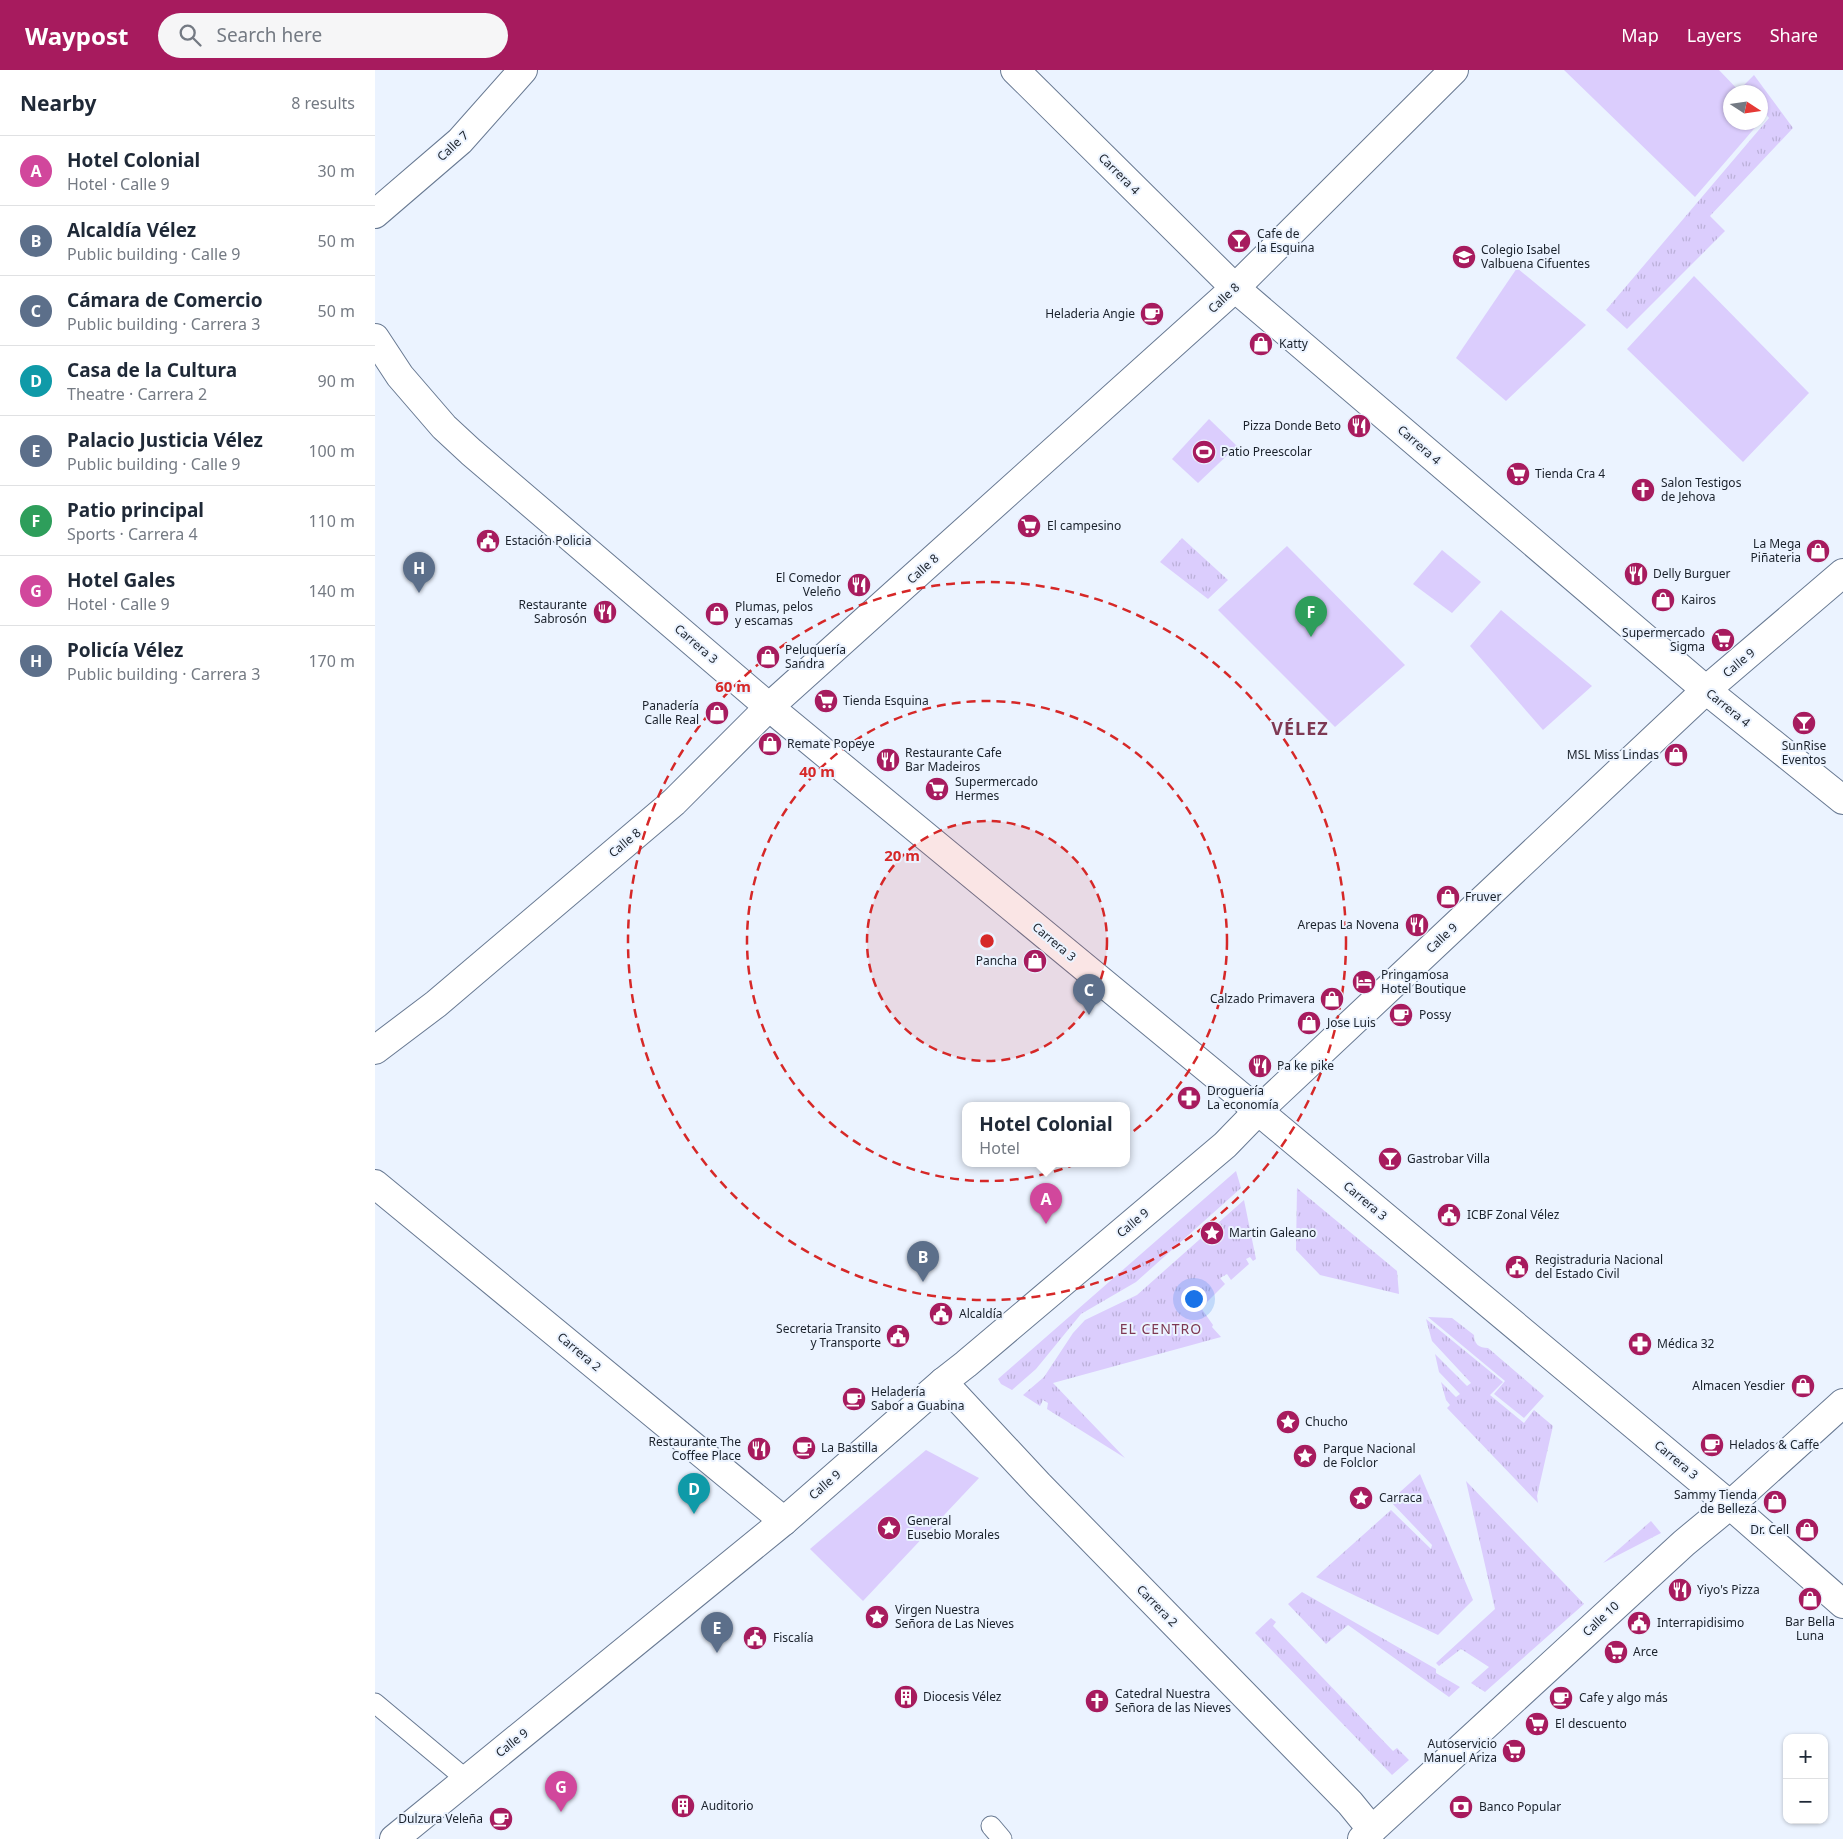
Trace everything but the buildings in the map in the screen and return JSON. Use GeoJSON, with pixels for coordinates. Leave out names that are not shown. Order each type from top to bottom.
{"type":"FeatureCollection","features":[{"type":"Feature","properties":{"kind":"street","name":"Calle 7"},"geometry":{"type":"LineString","coordinates":[[375,214],[459,141],[523,70]]}},
{"type":"Feature","properties":{"kind":"street","name":"Carrera 4"},"geometry":{"type":"LineString","coordinates":[[1015,70],[1235,288],[1706,690],[1843,800]]}},
{"type":"Feature","properties":{"kind":"street","name":"Calle 8"},"geometry":{"type":"LineString","coordinates":[[375,1050],[436,1004],[674,802],[769,707],[1235,288],[1454,70]]}},
{"type":"Feature","properties":{"kind":"street","name":"Carrera 3"},"geometry":{"type":"LineString","coordinates":[[375,338],[400,376],[444,427],[471,452],[769,707],[1258,1111],[1730,1505],[1843,1604]]}},
{"type":"Feature","properties":{"kind":"street","name":"Calle 9"},"geometry":{"type":"LineString","coordinates":[[395,1839],[784,1521],[943,1382],[1225,1145],[1258,1111],[1706,690],[1843,574]]}},
{"type":"Feature","properties":{"kind":"street","name":"Carrera 2"},"geometry":{"type":"LineString","coordinates":[[375,1184],[784,1521]]}},
{"type":"Feature","properties":{"kind":"street","name":"Carrera 2"},"geometry":{"type":"LineString","coordinates":[[943,1382],[1046,1492],[1350,1803],[1367,1834]]}},
{"type":"Feature","properties":{"kind":"street","name":"Calle 10"},"geometry":{"type":"LineString","coordinates":[[1367,1834],[1684,1543],[1730,1505],[1843,1403]]}},
{"type":"Feature","properties":{"kind":"lane"},"geometry":{"type":"LineString","coordinates":[[375,1703],[467,1780]]}},
{"type":"Feature","properties":{"kind":"green space"},"geometry":{"type":"Polygon","coordinates":[[[1564,70],[1719,70],[1733,85],[1723,85],[1723,130],[1753,130],[1695,197],[1564,70]]]}},
{"type":"Feature","properties":{"kind":"green space"},"geometry":{"type":"Polygon","coordinates":[[[1754,75],[1761,85],[1744,85],[1754,75]]]}},
{"type":"Feature","properties":{"kind":"green space"},"geometry":{"type":"Polygon","coordinates":[[[1768,94],[1793,128],[1710,216],[1725,231],[1627,329],[1606,310],[1759,130],[1768,130],[1768,94]]]}},
{"type":"Feature","properties":{"kind":"green space"},"geometry":{"type":"Polygon","coordinates":[[[1517,268],[1586,325],[1506,401],[1456,358],[1517,268]]]}},
{"type":"Feature","properties":{"kind":"green space"},"geometry":{"type":"Polygon","coordinates":[[[1694,276],[1809,393],[1743,462],[1627,349],[1694,276]]]}},
{"type":"Feature","properties":{"kind":"green space","name":"Patio Preescolar"},"geometry":{"type":"Polygon","coordinates":[[[1209,419],[1237,446],[1198,483],[1172,459],[1209,419]]]}},
{"type":"Feature","properties":{"kind":"green space"},"geometry":{"type":"Polygon","coordinates":[[[1182,538],[1228,580],[1208,599],[1160,562],[1182,538]]]}},
{"type":"Feature","properties":{"kind":"green space"},"geometry":{"type":"Polygon","coordinates":[[[1287,546],[1405,665],[1335,727],[1218,610],[1287,546]]]}},
{"type":"Feature","properties":{"kind":"green space"},"geometry":{"type":"Polygon","coordinates":[[[1442,550],[1481,582],[1452,613],[1413,584],[1442,550]]]}},
{"type":"Feature","properties":{"kind":"green space"},"geometry":{"type":"Polygon","coordinates":[[[1501,610],[1592,686],[1543,730],[1470,646],[1501,610]]]}},
{"type":"Feature","properties":{"kind":"green space"},"geometry":{"type":"Polygon","coordinates":[[[1236,1171],[1241,1188],[1136,1282],[1081,1314],[1036,1369],[1012,1390],[1001,1384],[998,1379],[1236,1171]]]}},
{"type":"Feature","properties":{"kind":"green space"},"geometry":{"type":"Polygon","coordinates":[[[1297,1188],[1397,1271],[1399,1294],[1320,1275],[1296,1250],[1297,1188]]]}},
{"type":"Feature","properties":{"kind":"green space"},"geometry":{"type":"Polygon","coordinates":[[[1244,1200],[1256,1259],[1253,1261],[1250,1257],[1246,1259],[1249,1264],[1231,1280],[1227,1274],[1220,1278],[1225,1284],[1201,1308],[1213,1325],[1212,1327],[1221,1337],[1053,1383],[1125,1458],[1047,1409],[1048,1403],[1043,1400],[1040,1406],[1023,1395],[1044,1377],[1073,1333],[1085,1320],[1137,1295],[1244,1200]]]}},
{"type":"Feature","properties":{"kind":"green space"},"geometry":{"type":"Polygon","coordinates":[[[1428,1317],[1452,1318],[1474,1335],[1478,1345],[1488,1348],[1544,1396],[1524,1418],[1494,1394],[1505,1381],[1428,1317]]]}},
{"type":"Feature","properties":{"kind":"green space"},"geometry":{"type":"Polygon","coordinates":[[[1426,1319],[1503,1382],[1490,1395],[1524,1423],[1534,1410],[1553,1426],[1537,1496],[1538,1503],[1447,1408],[1450,1405],[1446,1400],[1441,1382],[1456,1397],[1460,1394],[1439,1372],[1435,1354],[1467,1386],[1471,1383],[1432,1341],[1426,1319]]]}},
{"type":"Feature","properties":{"kind":"green space"},"geometry":{"type":"Polygon","coordinates":[[[926,1450],[979,1478],[863,1601],[810,1549],[926,1450]]]}},
{"type":"Feature","properties":{"kind":"green space"},"geometry":{"type":"Polygon","coordinates":[[[1420,1474],[1473,1600],[1438,1635],[1316,1577],[1391,1510],[1431,1549],[1432,1545],[1390,1501],[1420,1474]]]}},
{"type":"Feature","properties":{"kind":"green space"},"geometry":{"type":"Polygon","coordinates":[[[1466,1481],[1584,1604],[1485,1692],[1471,1683],[1489,1667],[1461,1649],[1439,1666],[1436,1663],[1495,1609],[1466,1481]]]}},
{"type":"Feature","properties":{"kind":"green space"},"geometry":{"type":"Polygon","coordinates":[[[1651,1521],[1661,1533],[1603,1563],[1651,1521]]]}},
{"type":"Feature","properties":{"kind":"green space"},"geometry":{"type":"Polygon","coordinates":[[[1302,1592],[1436,1669],[1436,1673],[1460,1687],[1449,1697],[1348,1625],[1326,1644],[1288,1604],[1302,1592]]]}},
{"type":"Feature","properties":{"kind":"green space"},"geometry":{"type":"Polygon","coordinates":[[[1271,1618],[1276,1622],[1273,1626],[1393,1751],[1397,1748],[1409,1760],[1392,1775],[1255,1633],[1271,1618]]]}},
{"type":"Feature","properties":{"kind":"place","name":"Cafe de la Esquina"},"geometry":{"type":"Point","coordinates":[1239,241]}},
{"type":"Feature","properties":{"kind":"place","name":"Colegio Isabel Valbuena Cifuentes"},"geometry":{"type":"Point","coordinates":[1464,257]}},
{"type":"Feature","properties":{"kind":"place","name":"Heladeria Angie"},"geometry":{"type":"Point","coordinates":[1152,314]}},
{"type":"Feature","properties":{"kind":"place","name":"Katty"},"geometry":{"type":"Point","coordinates":[1261,344]}},
{"type":"Feature","properties":{"kind":"place","name":"Pizza Donde Beto"},"geometry":{"type":"Point","coordinates":[1359,426]}},
{"type":"Feature","properties":{"kind":"place","name":"Patio Preescolar"},"geometry":{"type":"Point","coordinates":[1204,452]}},
{"type":"Feature","properties":{"kind":"place","name":"Tienda Cra 4"},"geometry":{"type":"Point","coordinates":[1518,474]}},
{"type":"Feature","properties":{"kind":"place","name":"Salon Testigos de Jehova"},"geometry":{"type":"Point","coordinates":[1643,490]}},
{"type":"Feature","properties":{"kind":"place","name":"El campesino"},"geometry":{"type":"Point","coordinates":[1029,526]}},
{"type":"Feature","properties":{"kind":"place","name":"Estación Policia"},"geometry":{"type":"Point","coordinates":[488,541]}},
{"type":"Feature","properties":{"kind":"place","name":"La Mega Piñateria"},"geometry":{"type":"Point","coordinates":[1818,551]}},
{"type":"Feature","properties":{"kind":"place","name":"Delly Burguer"},"geometry":{"type":"Point","coordinates":[1636,574]}},
{"type":"Feature","properties":{"kind":"place","name":"El Comedor Veleño"},"geometry":{"type":"Point","coordinates":[859,585]}},
{"type":"Feature","properties":{"kind":"place","name":"Policía Vélez"},"geometry":{"type":"Point","coordinates":[419,593]}},
{"type":"Feature","properties":{"kind":"place","name":"Kairos"},"geometry":{"type":"Point","coordinates":[1663,600]}},
{"type":"Feature","properties":{"kind":"place","name":"Restaurante Sabrosón"},"geometry":{"type":"Point","coordinates":[605,612]}},
{"type":"Feature","properties":{"kind":"place","name":"Plumas, pelos y escamas"},"geometry":{"type":"Point","coordinates":[717,614]}},
{"type":"Feature","properties":{"kind":"place","name":"Patio principal"},"geometry":{"type":"Point","coordinates":[1311,637]}},
{"type":"Feature","properties":{"kind":"place","name":"Supermercado Sigma"},"geometry":{"type":"Point","coordinates":[1723,640]}},
{"type":"Feature","properties":{"kind":"place","name":"Peluquería Sandra"},"geometry":{"type":"Point","coordinates":[768,657]}},
{"type":"Feature","properties":{"kind":"place","name":"Tienda Esquina"},"geometry":{"type":"Point","coordinates":[826,701]}},
{"type":"Feature","properties":{"kind":"place","name":"Panadería Calle Real"},"geometry":{"type":"Point","coordinates":[717,713]}},
{"type":"Feature","properties":{"kind":"place","name":"SunRise Eventos"},"geometry":{"type":"Point","coordinates":[1804,723]}},
{"type":"Feature","properties":{"kind":"place","name":"Remate Popeye"},"geometry":{"type":"Point","coordinates":[770,744]}},
{"type":"Feature","properties":{"kind":"place","name":"MSL Miss Lindas"},"geometry":{"type":"Point","coordinates":[1676,755]}},
{"type":"Feature","properties":{"kind":"place","name":"Restaurante Cafe Bar Madeiros"},"geometry":{"type":"Point","coordinates":[888,760]}},
{"type":"Feature","properties":{"kind":"place","name":"Supermercado Hermes"},"geometry":{"type":"Point","coordinates":[937,789]}},
{"type":"Feature","properties":{"kind":"place","name":"Fruver"},"geometry":{"type":"Point","coordinates":[1448,897]}},
{"type":"Feature","properties":{"kind":"place","name":"Arepas La Novena"},"geometry":{"type":"Point","coordinates":[1417,925]}},
{"type":"Feature","properties":{"kind":"place","name":"Pancha"},"geometry":{"type":"Point","coordinates":[1035,961]}},
{"type":"Feature","properties":{"kind":"place","name":"Pringamosa Hotel Boutique"},"geometry":{"type":"Point","coordinates":[1364,982]}},
{"type":"Feature","properties":{"kind":"place","name":"Calzado Primavera"},"geometry":{"type":"Point","coordinates":[1332,999]}},
{"type":"Feature","properties":{"kind":"place","name":"Cámara de Comercio"},"geometry":{"type":"Point","coordinates":[1089,1015]}},
{"type":"Feature","properties":{"kind":"place","name":"Possy"},"geometry":{"type":"Point","coordinates":[1401,1015]}},
{"type":"Feature","properties":{"kind":"place","name":"Jose Luis"},"geometry":{"type":"Point","coordinates":[1309,1023]}},
{"type":"Feature","properties":{"kind":"place","name":"Pa ke pike"},"geometry":{"type":"Point","coordinates":[1260,1066]}},
{"type":"Feature","properties":{"kind":"place","name":"Droguería La economía"},"geometry":{"type":"Point","coordinates":[1189,1098]}},
{"type":"Feature","properties":{"kind":"place","name":"Gastrobar Villa"},"geometry":{"type":"Point","coordinates":[1390,1159]}},
{"type":"Feature","properties":{"kind":"place","name":"ICBF Zonal Vélez"},"geometry":{"type":"Point","coordinates":[1449,1215]}},
{"type":"Feature","properties":{"kind":"place","name":"Hotel Colonial"},"geometry":{"type":"Point","coordinates":[1046,1224]}},
{"type":"Feature","properties":{"kind":"place","name":"Martin Galeano"},"geometry":{"type":"Point","coordinates":[1212,1233]}},
{"type":"Feature","properties":{"kind":"place","name":"Registraduria Nacional del Estado Civil"},"geometry":{"type":"Point","coordinates":[1517,1267]}},
{"type":"Feature","properties":{"kind":"place","name":"Alcaldía Vélez"},"geometry":{"type":"Point","coordinates":[923,1282]}},
{"type":"Feature","properties":{"kind":"place","name":"Alcaldía"},"geometry":{"type":"Point","coordinates":[941,1314]}},
{"type":"Feature","properties":{"kind":"place","name":"Secretaria Transito y Transporte"},"geometry":{"type":"Point","coordinates":[898,1336]}},
{"type":"Feature","properties":{"kind":"place","name":"Médica 32"},"geometry":{"type":"Point","coordinates":[1640,1344]}},
{"type":"Feature","properties":{"kind":"place","name":"Almacen Yesdier"},"geometry":{"type":"Point","coordinates":[1803,1386]}},
{"type":"Feature","properties":{"kind":"place","name":"Heladería Sabor a Guabina"},"geometry":{"type":"Point","coordinates":[854,1399]}},
{"type":"Feature","properties":{"kind":"place","name":"Chucho"},"geometry":{"type":"Point","coordinates":[1288,1422]}},
{"type":"Feature","properties":{"kind":"place","name":"Helados & Caffe"},"geometry":{"type":"Point","coordinates":[1712,1445]}},
{"type":"Feature","properties":{"kind":"place","name":"La Bastilla"},"geometry":{"type":"Point","coordinates":[804,1448]}},
{"type":"Feature","properties":{"kind":"place","name":"Restaurante The Coffee Place"},"geometry":{"type":"Point","coordinates":[759,1449]}},
{"type":"Feature","properties":{"kind":"place","name":"Parque Nacional de Folclor"},"geometry":{"type":"Point","coordinates":[1305,1456]}},
{"type":"Feature","properties":{"kind":"place","name":"Carraca"},"geometry":{"type":"Point","coordinates":[1361,1498]}},
{"type":"Feature","properties":{"kind":"place","name":"Sammy Tienda de Belleza"},"geometry":{"type":"Point","coordinates":[1775,1502]}},
{"type":"Feature","properties":{"kind":"place","name":"Casa de la Cultura"},"geometry":{"type":"Point","coordinates":[694,1514]}},
{"type":"Feature","properties":{"kind":"place","name":"General Eusebio Morales"},"geometry":{"type":"Point","coordinates":[889,1528]}},
{"type":"Feature","properties":{"kind":"place","name":"Dr. Cell"},"geometry":{"type":"Point","coordinates":[1807,1530]}},
{"type":"Feature","properties":{"kind":"place","name":"Yiyo's Pizza"},"geometry":{"type":"Point","coordinates":[1680,1590]}},
{"type":"Feature","properties":{"kind":"place","name":"Bar Bella Luna"},"geometry":{"type":"Point","coordinates":[1810,1599]}},
{"type":"Feature","properties":{"kind":"place","name":"Virgen Nuestra Señora de Las Nieves"},"geometry":{"type":"Point","coordinates":[877,1617]}},
{"type":"Feature","properties":{"kind":"place","name":"Interrapidisimo"},"geometry":{"type":"Point","coordinates":[1639,1623]}},
{"type":"Feature","properties":{"kind":"place","name":"Fiscalía"},"geometry":{"type":"Point","coordinates":[755,1638]}},
{"type":"Feature","properties":{"kind":"place","name":"Arce"},"geometry":{"type":"Point","coordinates":[1616,1652]}},
{"type":"Feature","properties":{"kind":"place","name":"Palacio Justicia Vélez"},"geometry":{"type":"Point","coordinates":[717,1653]}},
{"type":"Feature","properties":{"kind":"place","name":"Diocesis Vélez"},"geometry":{"type":"Point","coordinates":[906,1697]}},
{"type":"Feature","properties":{"kind":"place","name":"Cafe y algo más"},"geometry":{"type":"Point","coordinates":[1561,1698]}},
{"type":"Feature","properties":{"kind":"place","name":"Catedral Nuestra Señora de las Nieves"},"geometry":{"type":"Point","coordinates":[1097,1701]}},
{"type":"Feature","properties":{"kind":"place","name":"El descuento"},"geometry":{"type":"Point","coordinates":[1537,1724]}},
{"type":"Feature","properties":{"kind":"place","name":"Autoservicio Manuel Ariza"},"geometry":{"type":"Point","coordinates":[1514,1751]}},
{"type":"Feature","properties":{"kind":"place","name":"Auditorio"},"geometry":{"type":"Point","coordinates":[683,1806]}},
{"type":"Feature","properties":{"kind":"place","name":"Banco Popular"},"geometry":{"type":"Point","coordinates":[1461,1807]}},
{"type":"Feature","properties":{"kind":"place","name":"Hotel Gales"},"geometry":{"type":"Point","coordinates":[561,1812]}},
{"type":"Feature","properties":{"kind":"place","name":"Dulzura Veleña"},"geometry":{"type":"Point","coordinates":[501,1819]}},
{"type":"Feature","properties":{"kind":"district","name":"VÉLEZ"},"geometry":{"type":"Point","coordinates":[1300,729]}},
{"type":"Feature","properties":{"kind":"district","name":"EL CENTRO"},"geometry":{"type":"Point","coordinates":[1161,1329]}}]}
